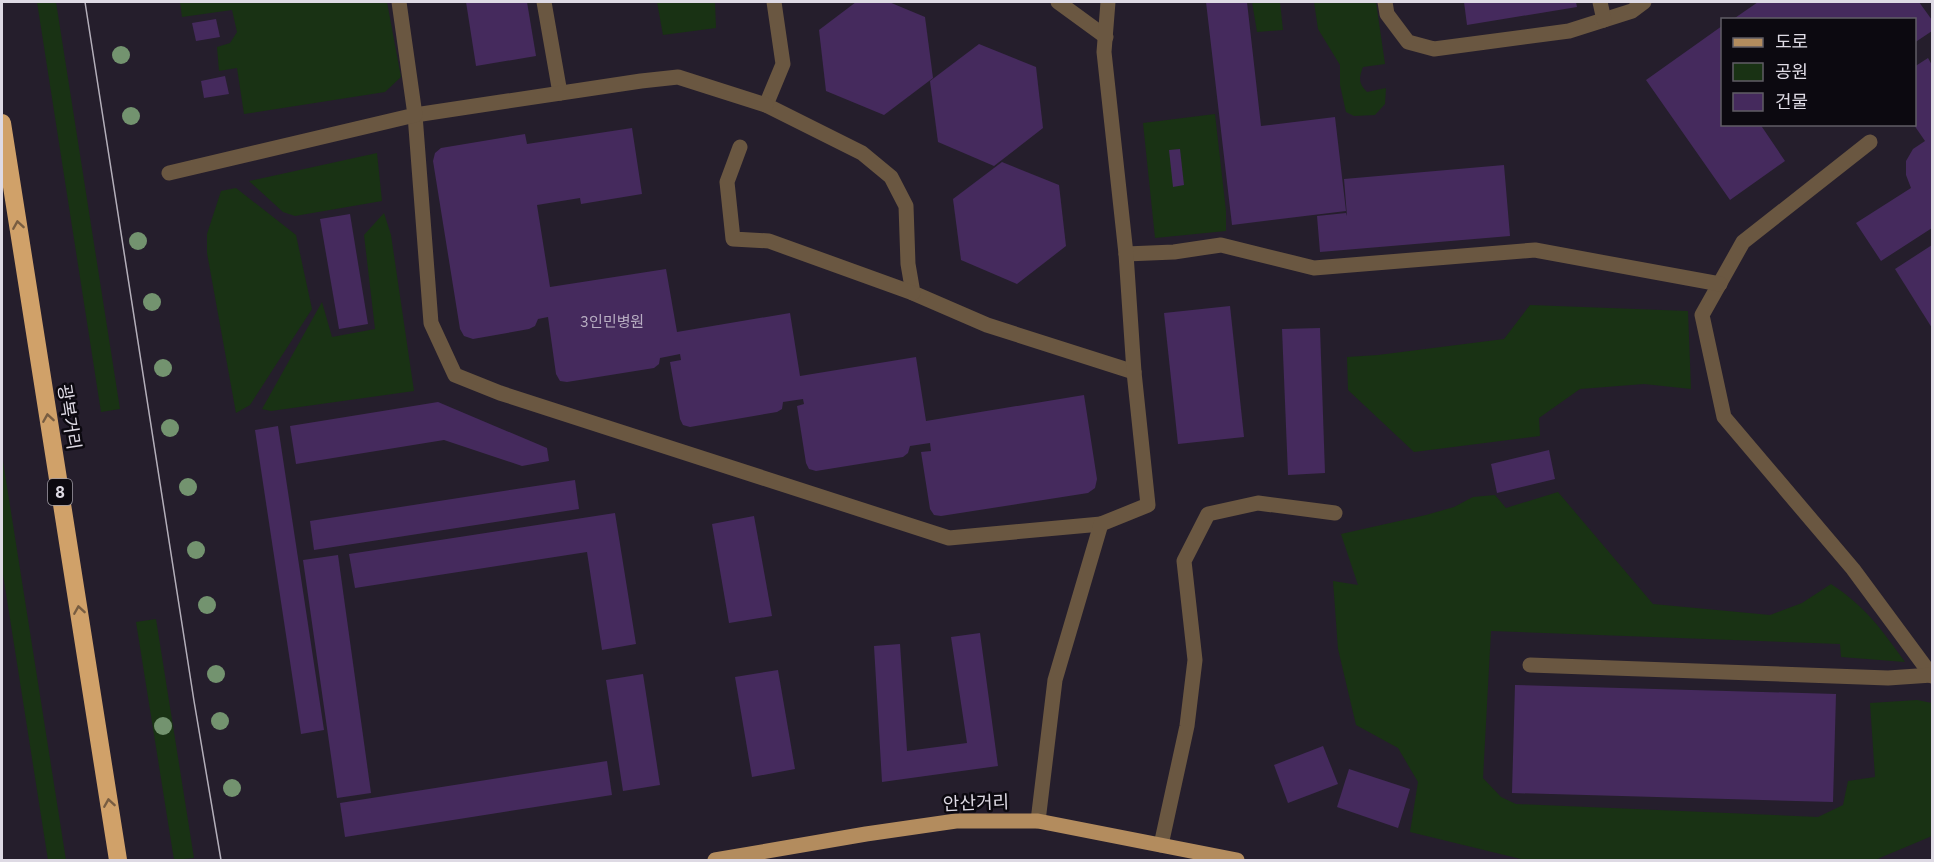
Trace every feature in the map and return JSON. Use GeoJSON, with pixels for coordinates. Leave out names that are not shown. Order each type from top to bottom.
{"type":"FeatureCollection","features":[{"type":"Feature","properties":{"kind":"highway","name":"광복거리"},"geometry":{"type":"LineString","coordinates":[[2,123],[118,861]]}},
{"type":"Feature","properties":{"kind":"main road","name":"안산거리"},"geometry":{"type":"LineString","coordinates":[[715,861],[866,834],[956,821],[1038,821],[1237,861]]}},
{"type":"Feature","properties":{"kind":"street"},"geometry":{"type":"LineString","coordinates":[[399,2],[415,115],[431,323],[455,375],[500,393],[949,538],[1101,524],[1148,505],[1134,372],[1126,254],[1104,52],[1108,2]]}},
{"type":"Feature","properties":{"kind":"street"},"geometry":{"type":"LineString","coordinates":[[544,2],[560,93]]}},
{"type":"Feature","properties":{"kind":"street"},"geometry":{"type":"LineString","coordinates":[[766,105],[783,64],[774,2]]}},
{"type":"Feature","properties":{"kind":"street"},"geometry":{"type":"LineString","coordinates":[[1058,2],[1106,37]]}},
{"type":"Feature","properties":{"kind":"street"},"geometry":{"type":"LineString","coordinates":[[1385,2],[1387,14],[1408,42],[1434,49],[1569,31],[1632,11],[1644,2]]}},
{"type":"Feature","properties":{"kind":"street"},"geometry":{"type":"LineString","coordinates":[[1600,2],[1604,20]]}},
{"type":"Feature","properties":{"kind":"street"},"geometry":{"type":"LineString","coordinates":[[169,173],[415,115],[678,77],[766,105],[862,153],[891,177],[906,206],[908,264],[913,294]]}},
{"type":"Feature","properties":{"kind":"street"},"geometry":{"type":"LineString","coordinates":[[1870,142],[1743,242],[1702,315],[1724,417],[1853,569],[1932,675]]}},
{"type":"Feature","properties":{"kind":"street"},"geometry":{"type":"LineString","coordinates":[[740,147],[727,182],[733,239],[769,241],[913,294],[987,325],[1134,372]]}},
{"type":"Feature","properties":{"kind":"street"},"geometry":{"type":"LineString","coordinates":[[1126,254],[1174,252],[1221,245],[1314,268],[1535,250],[1720,284]]}},
{"type":"Feature","properties":{"kind":"street"},"geometry":{"type":"LineString","coordinates":[[1161,845],[1187,726],[1195,660],[1184,561],[1198,532],[1208,514],[1258,503],[1335,513]]}},
{"type":"Feature","properties":{"kind":"street"},"geometry":{"type":"LineString","coordinates":[[1038,821],[1056,680],[1101,524]]}},
{"type":"Feature","properties":{"kind":"street"},"geometry":{"type":"LineString","coordinates":[[1530,665],[1888,678],[1932,675]]}},
{"type":"Feature","properties":{"kind":"green space"},"geometry":{"type":"Polygon","coordinates":[[[37,2],[56,2],[120,409],[101,412],[37,2]]]}},
{"type":"Feature","properties":{"kind":"green space"},"geometry":{"type":"Polygon","coordinates":[[[180,2],[387,2],[401,77],[385,92],[244,114],[237,68],[219,71],[217,47],[230,43],[237,32],[232,10],[182,17],[180,2]]]}},
{"type":"Feature","properties":{"kind":"green space"},"geometry":{"type":"Polygon","coordinates":[[[657,2],[715,2],[716,28],[663,35],[657,2]]]}},
{"type":"Feature","properties":{"kind":"green space"},"geometry":{"type":"Polygon","coordinates":[[[1252,2],[1280,2],[1283,30],[1257,32],[1252,2]]]}},
{"type":"Feature","properties":{"kind":"green space"},"geometry":{"type":"Polygon","coordinates":[[[1314,2],[1376,2],[1385,64],[1363,67],[1360,77],[1362,86],[1367,92],[1386,88],[1385,104],[1375,115],[1354,116],[1346,112],[1340,85],[1340,65],[1318,29],[1314,2]]]}},
{"type":"Feature","properties":{"kind":"green space"},"geometry":{"type":"Polygon","coordinates":[[[1215,114],[1226,211],[1226,231],[1155,238],[1143,123],[1215,114]]]}},
{"type":"Feature","properties":{"kind":"green space"},"geometry":{"type":"Polygon","coordinates":[[[377,153],[382,201],[295,216],[283,212],[249,181],[377,153]]]}},
{"type":"Feature","properties":{"kind":"green space"},"geometry":{"type":"Polygon","coordinates":[[[236,188],[296,235],[312,309],[250,405],[236,413],[207,253],[207,234],[221,191],[236,188]]]}},
{"type":"Feature","properties":{"kind":"green space"},"geometry":{"type":"Polygon","coordinates":[[[384,213],[391,235],[414,391],[271,411],[262,409],[322,302],[332,337],[375,329],[364,235],[384,213]]]}},
{"type":"Feature","properties":{"kind":"green space"},"geometry":{"type":"Polygon","coordinates":[[[1530,305],[1688,311],[1691,389],[1644,384],[1580,389],[1539,418],[1540,436],[1414,452],[1348,390],[1347,357],[1504,339],[1530,305]]]}},
{"type":"Feature","properties":{"kind":"green space"},"geometry":{"type":"Polygon","coordinates":[[[2,455],[66,860],[48,860],[2,568],[2,455]]]}},
{"type":"Feature","properties":{"kind":"green space"},"geometry":{"type":"Polygon","coordinates":[[[1558,492],[1653,604],[1770,615],[1802,603],[1831,584],[1863,610],[1905,662],[1841,657],[1840,644],[1491,631],[1483,778],[1501,797],[1516,804],[1818,817],[1843,805],[1848,781],[1875,777],[1870,703],[1917,700],[1932,703],[1932,836],[1875,860],[1525,860],[1410,832],[1418,782],[1398,748],[1356,725],[1338,649],[1333,581],[1358,585],[1341,534],[1426,515],[1454,507],[1473,497],[1495,495],[1506,508],[1558,492]]]}},
{"type":"Feature","properties":{"kind":"green space"},"geometry":{"type":"Polygon","coordinates":[[[156,619],[194,858],[174,860],[136,622],[156,619]]]}},
{"type":"Feature","properties":{"kind":"building"},"geometry":{"type":"Polygon","coordinates":[[[466,2],[527,2],[536,56],[476,66],[466,2]]]}},
{"type":"Feature","properties":{"kind":"building"},"geometry":{"type":"Polygon","coordinates":[[[856,2],[889,2],[925,17],[933,78],[884,115],[826,91],[819,30],[856,2]]]}},
{"type":"Feature","properties":{"kind":"building"},"geometry":{"type":"Polygon","coordinates":[[[1206,2],[1247,2],[1261,126],[1335,117],[1346,211],[1232,225],[1206,2]]]}},
{"type":"Feature","properties":{"kind":"building"},"geometry":{"type":"Polygon","coordinates":[[[1464,2],[1576,2],[1577,7],[1467,25],[1464,2]]]}},
{"type":"Feature","properties":{"kind":"building"},"geometry":{"type":"Polygon","coordinates":[[[1758,2],[1919,2],[1932,20],[1932,31],[1916,42],[1916,18],[1735,18],[1758,2]]]}},
{"type":"Feature","properties":{"kind":"building"},"geometry":{"type":"Polygon","coordinates":[[[216,19],[220,37],[196,41],[192,23],[216,19]]]}},
{"type":"Feature","properties":{"kind":"building"},"geometry":{"type":"Polygon","coordinates":[[[1721,27],[1721,126],[1761,126],[1785,161],[1730,200],[1646,80],[1721,27]]]}},
{"type":"Feature","properties":{"kind":"building"},"geometry":{"type":"Polygon","coordinates":[[[979,44],[1036,67],[1043,128],[994,166],[938,142],[930,81],[979,44]]]}},
{"type":"Feature","properties":{"kind":"building"},"geometry":{"type":"Polygon","coordinates":[[[1928,58],[1932,65],[1932,228],[1881,261],[1856,223],[1911,188],[1906,175],[1906,161],[1913,149],[1925,141],[1915,126],[1916,66],[1928,58]]]}},
{"type":"Feature","properties":{"kind":"building"},"geometry":{"type":"Polygon","coordinates":[[[225,76],[229,94],[204,98],[201,81],[225,76]]]}},
{"type":"Feature","properties":{"kind":"building"},"geometry":{"type":"Polygon","coordinates":[[[632,128],[642,194],[581,204],[580,198],[537,205],[550,287],[666,269],[677,332],[790,313],[800,376],[916,357],[926,421],[1084,395],[1097,479],[1095,488],[1088,493],[941,516],[934,515],[930,509],[921,452],[931,451],[930,443],[910,446],[908,453],[903,457],[816,471],[809,469],[806,463],[797,406],[804,404],[803,399],[783,402],[782,409],[777,412],[690,427],[683,425],[680,419],[670,362],[681,360],[680,354],[660,358],[659,364],[654,368],[567,382],[560,381],[556,374],[548,317],[538,319],[535,326],[529,329],[473,339],[464,336],[460,329],[433,161],[435,153],[441,148],[525,134],[527,144],[632,128]]]}},
{"type":"Feature","properties":{"kind":"building"},"geometry":{"type":"Polygon","coordinates":[[[1180,149],[1184,185],[1173,187],[1169,150],[1180,149]]]}},
{"type":"Feature","properties":{"kind":"building"},"geometry":{"type":"Polygon","coordinates":[[[1002,162],[1059,185],[1066,246],[1017,284],[961,260],[953,199],[1002,162]]]}},
{"type":"Feature","properties":{"kind":"building"},"geometry":{"type":"Polygon","coordinates":[[[1504,165],[1510,236],[1320,252],[1317,216],[1346,213],[1347,216],[1344,179],[1504,165]]]}},
{"type":"Feature","properties":{"kind":"building"},"geometry":{"type":"Polygon","coordinates":[[[350,214],[368,324],[339,329],[320,219],[350,214]]]}},
{"type":"Feature","properties":{"kind":"building"},"geometry":{"type":"Polygon","coordinates":[[[1932,245],[1932,328],[1895,269],[1932,245]]]}},
{"type":"Feature","properties":{"kind":"building"},"geometry":{"type":"Polygon","coordinates":[[[1230,306],[1244,437],[1178,444],[1164,313],[1230,306]]]}},
{"type":"Feature","properties":{"kind":"building"},"geometry":{"type":"Polygon","coordinates":[[[1320,328],[1325,473],[1288,475],[1282,329],[1320,328]]]}},
{"type":"Feature","properties":{"kind":"building"},"geometry":{"type":"Polygon","coordinates":[[[438,402],[547,448],[549,461],[522,466],[444,440],[296,464],[290,426],[438,402]]]}},
{"type":"Feature","properties":{"kind":"building"},"geometry":{"type":"Polygon","coordinates":[[[278,426],[324,730],[301,734],[255,430],[278,426]]]}},
{"type":"Feature","properties":{"kind":"building"},"geometry":{"type":"Polygon","coordinates":[[[1549,450],[1555,479],[1497,493],[1491,464],[1549,450]]]}},
{"type":"Feature","properties":{"kind":"building"},"geometry":{"type":"Polygon","coordinates":[[[575,480],[579,509],[314,550],[310,521],[575,480]]]}},
{"type":"Feature","properties":{"kind":"building"},"geometry":{"type":"Polygon","coordinates":[[[615,513],[636,644],[602,650],[587,552],[355,588],[349,554],[615,513]]]}},
{"type":"Feature","properties":{"kind":"building"},"geometry":{"type":"Polygon","coordinates":[[[754,516],[772,616],[729,623],[712,524],[754,516]]]}},
{"type":"Feature","properties":{"kind":"building"},"geometry":{"type":"Polygon","coordinates":[[[338,555],[371,793],[337,798],[303,560],[338,555]]]}},
{"type":"Feature","properties":{"kind":"building"},"geometry":{"type":"Polygon","coordinates":[[[980,633],[998,766],[882,782],[874,646],[900,644],[907,751],[967,743],[951,637],[980,633]]]}},
{"type":"Feature","properties":{"kind":"building"},"geometry":{"type":"Polygon","coordinates":[[[778,670],[795,769],[752,777],[735,677],[778,670]]]}},
{"type":"Feature","properties":{"kind":"building"},"geometry":{"type":"Polygon","coordinates":[[[643,674],[660,785],[623,791],[606,680],[643,674]]]}},
{"type":"Feature","properties":{"kind":"building"},"geometry":{"type":"Polygon","coordinates":[[[1515,685],[1836,694],[1833,802],[1512,793],[1515,685]]]}},
{"type":"Feature","properties":{"kind":"building"},"geometry":{"type":"Polygon","coordinates":[[[1323,746],[1338,784],[1288,803],[1274,765],[1323,746]]]}},
{"type":"Feature","properties":{"kind":"building"},"geometry":{"type":"Polygon","coordinates":[[[607,761],[612,795],[345,837],[340,803],[607,761]]]}},
{"type":"Feature","properties":{"kind":"building"},"geometry":{"type":"Polygon","coordinates":[[[1349,769],[1410,789],[1398,828],[1337,807],[1349,769]]]}},
{"type":"Feature","properties":{"kind":"tram line"},"geometry":{"type":"LineString","coordinates":[[85,2],[221,860]]}}]}
